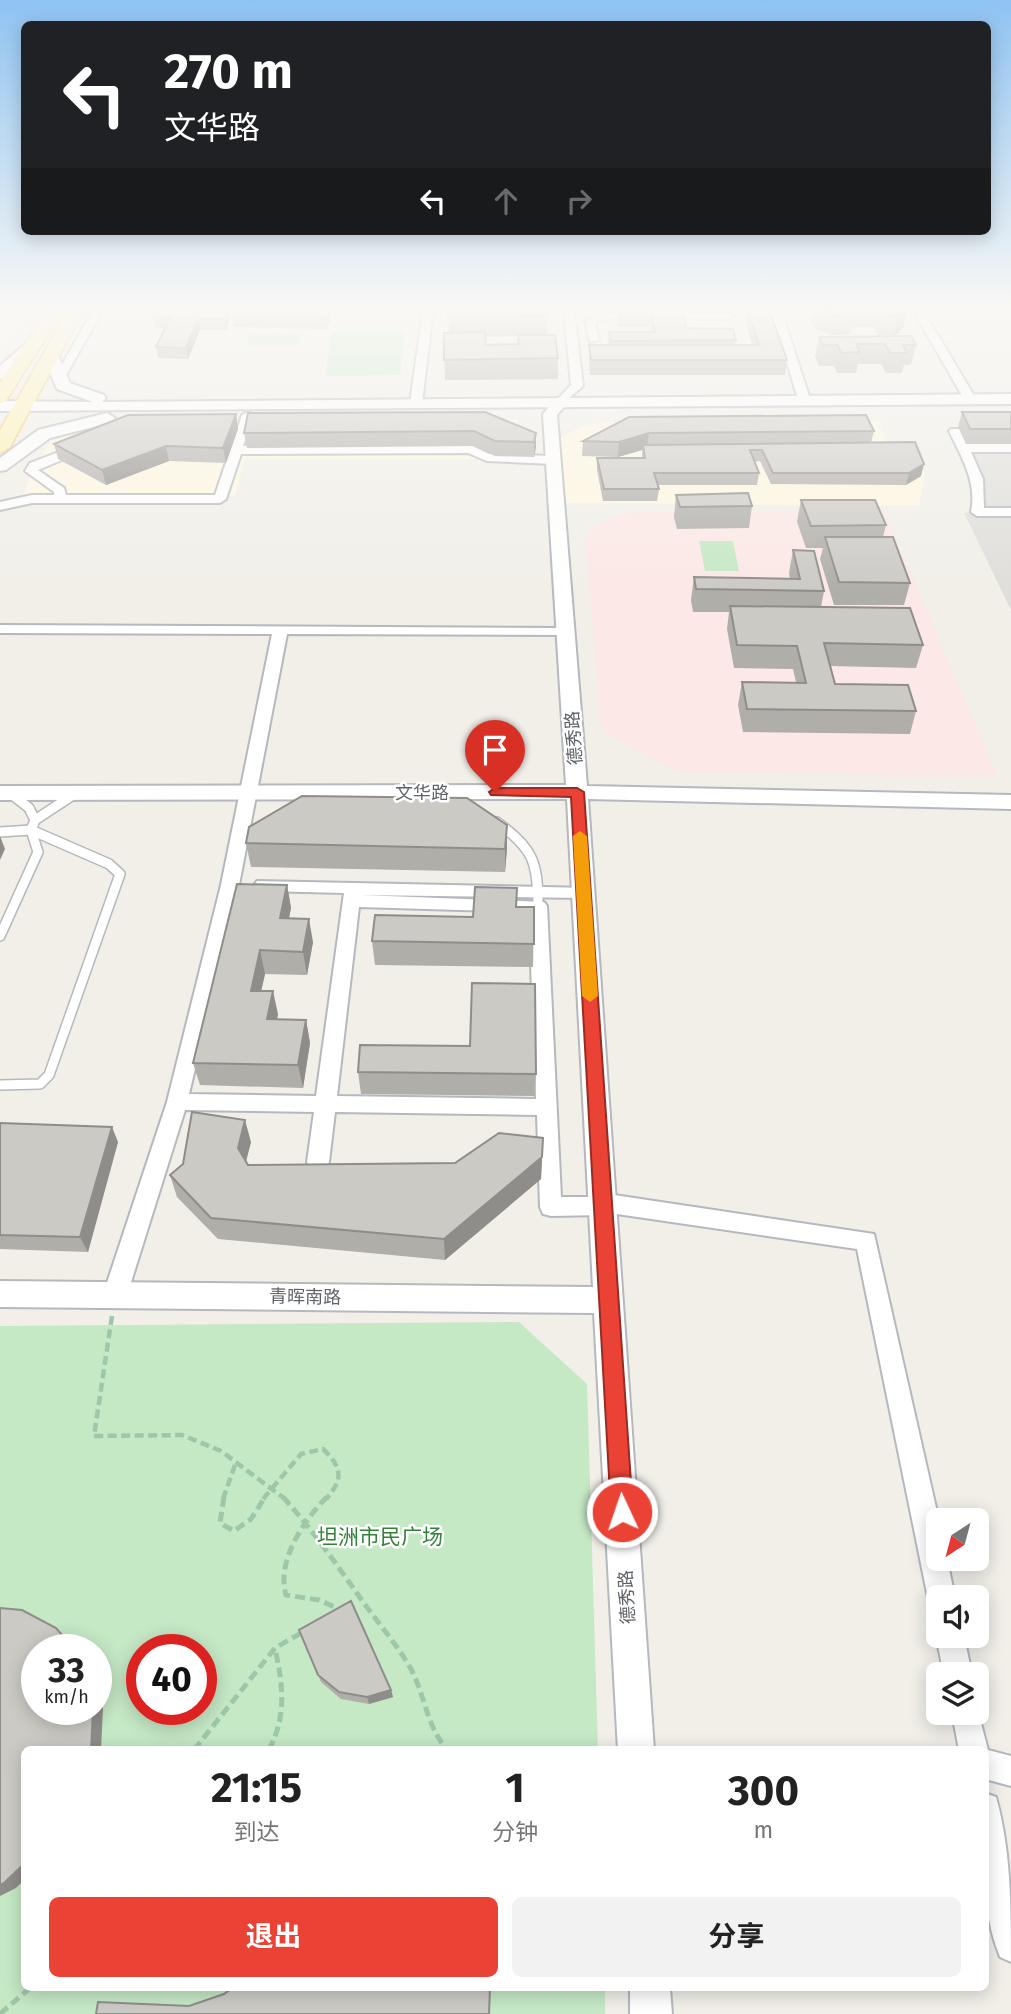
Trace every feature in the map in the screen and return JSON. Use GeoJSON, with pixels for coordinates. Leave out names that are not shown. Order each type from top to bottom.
{"type":"FeatureCollection","features":[{"type":"Feature","properties":{"kind":"main road"},"geometry":{"type":"LineString","coordinates":[[112,404],[134,411],[242,423],[680,404]]}},
{"type":"Feature","properties":{"kind":"main road"},"geometry":{"type":"LineString","coordinates":[[0,406],[14,413],[381,404]]}},
{"type":"Feature","properties":{"kind":"main road"},"geometry":{"type":"LineString","coordinates":[[444,404],[556,408],[1011,410]]}},
{"type":"Feature","properties":{"kind":"main road"},"geometry":{"type":"LineString","coordinates":[[0,466],[44,435],[134,411]]}},
{"type":"Feature","properties":{"kind":"main road"},"geometry":{"type":"LineString","coordinates":[[0,447],[14,413]]}},
{"type":"Feature","properties":{"kind":"street"},"geometry":{"type":"LineString","coordinates":[[556,408],[560,404]]}},
{"type":"Feature","properties":{"kind":"street","name":"德秀路"},"geometry":{"type":"LineString","coordinates":[[556,408],[553,460],[584,892],[636,1746]]}},
{"type":"Feature","properties":{"kind":"street"},"geometry":{"type":"LineString","coordinates":[[0,506],[32,499],[220,499],[237,450],[242,423]]}},
{"type":"Feature","properties":{"kind":"street"},"geometry":{"type":"LineString","coordinates":[[955,431],[977,476],[977,512],[1011,512]]}},
{"type":"Feature","properties":{"kind":"street"},"geometry":{"type":"LineString","coordinates":[[60,499],[60,491],[31,471],[34,466],[92,443]]}},
{"type":"Feature","properties":{"kind":"street"},"geometry":{"type":"LineString","coordinates":[[963,448],[1011,448]]}},
{"type":"Feature","properties":{"kind":"street"},"geometry":{"type":"LineString","coordinates":[[237,450],[470,449],[487,457],[553,460]]}},
{"type":"Feature","properties":{"kind":"street"},"geometry":{"type":"LineString","coordinates":[[0,629],[567,631]]}},
{"type":"Feature","properties":{"kind":"street"},"geometry":{"type":"LineString","coordinates":[[115,1295],[177,1102],[230,885],[245,841],[250,793],[280,632]]}},
{"type":"Feature","properties":{"kind":"street","name":"文华路"},"geometry":{"type":"LineString","coordinates":[[5,793],[577,792],[1011,802]]}},
{"type":"Feature","properties":{"kind":"street"},"geometry":{"type":"LineString","coordinates":[[230,885],[353,894],[538,898],[584,892]]}},
{"type":"Feature","properties":{"kind":"street"},"geometry":{"type":"LineString","coordinates":[[318,1161],[353,894]]}},
{"type":"Feature","properties":{"kind":"street"},"geometry":{"type":"LineString","coordinates":[[538,898],[551,1207],[602,1204],[866,1241],[939,1585]]}},
{"type":"Feature","properties":{"kind":"street"},"geometry":{"type":"LineString","coordinates":[[177,1102],[547,1107]]}},
{"type":"Feature","properties":{"kind":"street","name":"青晖南路"},"geometry":{"type":"LineString","coordinates":[[0,1294],[610,1300]]}},
{"type":"Feature","properties":{"kind":"street"},"geometry":{"type":"LineString","coordinates":[[969,1725],[973,1746]]}},
{"type":"Feature","properties":{"kind":"street"},"geometry":{"type":"LineString","coordinates":[[989,1764],[1011,1771]]}},
{"type":"Feature","properties":{"kind":"street"},"geometry":{"type":"LineString","coordinates":[[989,1829],[1011,1946]]}},
{"type":"Feature","properties":{"kind":"street"},"geometry":{"type":"LineString","coordinates":[[650,1991],[651,2014]]}},
{"type":"Feature","properties":{"kind":"lane"},"geometry":{"type":"LineString","coordinates":[[0,936],[38,852],[29,808],[5,793]]}},
{"type":"Feature","properties":{"kind":"lane"},"geometry":{"type":"LineString","coordinates":[[0,832],[33,825],[77,793]]}},
{"type":"Feature","properties":{"kind":"lane"},"geometry":{"type":"LineString","coordinates":[[483,818],[496,821],[529,848],[539,872],[538,898]]}},
{"type":"Feature","properties":{"kind":"lane"},"geometry":{"type":"LineString","coordinates":[[0,1085],[40,1084],[49,1075],[120,874],[109,864],[33,825]]}},
{"type":"Feature","properties":{"kind":"path"},"geometry":{"type":"LineString","coordinates":[[115,1295],[94,1436],[182,1435],[221,1451],[284,1498],[339,1565],[361,1599],[397,1645],[420,1685],[437,1739],[444,1746]]}},
{"type":"Feature","properties":{"kind":"path"},"geometry":{"type":"LineString","coordinates":[[236,1462],[235,1473],[218,1512],[220,1523],[234,1531],[251,1519],[264,1498],[301,1454],[323,1449],[333,1457],[340,1471],[338,1487],[305,1521],[282,1581],[286,1595],[319,1600],[341,1610]]}},
{"type":"Feature","properties":{"kind":"path"},"geometry":{"type":"LineString","coordinates":[[330,1616],[361,1599]]}},
{"type":"Feature","properties":{"kind":"path"},"geometry":{"type":"LineString","coordinates":[[197,1746],[275,1648],[308,1629]]}},
{"type":"Feature","properties":{"kind":"path"},"geometry":{"type":"LineString","coordinates":[[272,1746],[284,1716],[284,1690],[275,1648]]}},
{"type":"Feature","properties":{"kind":"path"},"geometry":{"type":"LineString","coordinates":[[0,2014],[27,1991]]}},
{"type":"Feature","properties":{"kind":"shaded area"},"geometry":{"type":"Polygon","coordinates":[[[111,420],[518,420],[519,459],[245,459],[235,496],[23,496],[34,466],[51,441],[111,420]]]}},
{"type":"Feature","properties":{"kind":"shaded area"},"geometry":{"type":"Polygon","coordinates":[[[880,421],[888,448],[916,449],[925,473],[919,506],[556,503],[551,442],[584,426],[602,422],[880,421]]]}},
{"type":"Feature","properties":{"kind":"shaded area"},"geometry":{"type":"Polygon","coordinates":[[[963,448],[1011,448],[1011,610],[964,513],[977,512],[963,448]]]}},
{"type":"Feature","properties":{"kind":"shaded area"},"geometry":{"type":"Polygon","coordinates":[[[884,510],[997,776],[676,772],[602,730],[585,538],[589,531],[601,522],[633,512],[884,510]]]}},
{"type":"Feature","properties":{"kind":"green space"},"geometry":{"type":"Polygon","coordinates":[[[699,541],[733,541],[739,571],[705,571],[699,541]]]}},
{"type":"Feature","properties":{"kind":"green space","name":"坦洲市民广场"},"geometry":{"type":"Polygon","coordinates":[[[519,1322],[587,1384],[598,1746],[21,1746],[21,1991],[605,1991],[605,2014],[0,2014],[0,1326],[519,1322]]]}},
{"type":"Feature","properties":{"kind":"building"},"geometry":{"type":"Polygon","coordinates":[[[485,412],[536,433],[534,442],[495,441],[474,431],[244,433],[248,413],[485,412]]]}},
{"type":"Feature","properties":{"kind":"building"},"geometry":{"type":"Polygon","coordinates":[[[962,412],[1011,412],[1011,429],[970,429],[962,412]]]}},
{"type":"Feature","properties":{"kind":"building"},"geometry":{"type":"Polygon","coordinates":[[[236,414],[223,448],[166,446],[102,470],[54,444],[128,415],[236,414]]]}},
{"type":"Feature","properties":{"kind":"building"},"geometry":{"type":"Polygon","coordinates":[[[866,415],[874,431],[649,433],[619,442],[583,441],[629,417],[866,415]]]}},
{"type":"Feature","properties":{"kind":"building"},"geometry":{"type":"Polygon","coordinates":[[[915,442],[924,464],[909,473],[773,473],[762,450],[750,450],[759,473],[654,473],[659,489],[604,489],[597,458],[645,458],[643,445],[915,442]]]}},
{"type":"Feature","properties":{"kind":"building"},"geometry":{"type":"Polygon","coordinates":[[[748,493],[752,506],[680,507],[676,495],[748,493]]]}},
{"type":"Feature","properties":{"kind":"building"},"geometry":{"type":"Polygon","coordinates":[[[801,500],[875,500],[886,525],[811,526],[801,500]]]}},
{"type":"Feature","properties":{"kind":"building"},"geometry":{"type":"Polygon","coordinates":[[[825,537],[893,537],[910,583],[839,582],[825,537]]]}},
{"type":"Feature","properties":{"kind":"building"},"geometry":{"type":"Polygon","coordinates":[[[793,550],[814,551],[824,591],[696,589],[694,577],[800,579],[793,550]]]}},
{"type":"Feature","properties":{"kind":"building"},"geometry":{"type":"Polygon","coordinates":[[[730,606],[910,608],[923,645],[824,643],[835,684],[908,685],[916,711],[747,709],[742,682],[806,683],[797,646],[737,645],[730,606]]]}},
{"type":"Feature","properties":{"kind":"building"},"geometry":{"type":"Polygon","coordinates":[[[302,796],[467,798],[507,825],[505,849],[246,843],[249,827],[302,796]]]}},
{"type":"Feature","properties":{"kind":"building"},"geometry":{"type":"Polygon","coordinates":[[[237,884],[287,885],[280,918],[309,919],[303,952],[260,950],[251,991],[273,991],[267,1019],[306,1020],[298,1065],[193,1063],[237,884]]]}},
{"type":"Feature","properties":{"kind":"building"},"geometry":{"type":"Polygon","coordinates":[[[475,887],[517,888],[516,907],[534,907],[534,944],[372,941],[375,915],[473,917],[475,887]]]}},
{"type":"Feature","properties":{"kind":"building"},"geometry":{"type":"Polygon","coordinates":[[[472,983],[535,984],[536,1074],[358,1072],[360,1045],[470,1046],[472,983]]]}},
{"type":"Feature","properties":{"kind":"building"},"geometry":{"type":"Polygon","coordinates":[[[192,1112],[245,1120],[238,1148],[248,1165],[455,1163],[499,1133],[543,1138],[542,1157],[444,1239],[211,1218],[170,1175],[183,1164],[192,1112]]]}},
{"type":"Feature","properties":{"kind":"building"},"geometry":{"type":"Polygon","coordinates":[[[0,1123],[112,1127],[80,1237],[0,1235],[0,1123]]]}},
{"type":"Feature","properties":{"kind":"building"},"geometry":{"type":"Polygon","coordinates":[[[351,1601],[391,1690],[367,1697],[339,1692],[318,1675],[299,1630],[351,1601]]]}},
{"type":"Feature","properties":{"kind":"building"},"geometry":{"type":"Polygon","coordinates":[[[0,1608],[22,1610],[56,1628],[61,1634],[21,1634],[21,1725],[92,1725],[91,1746],[21,1746],[21,1867],[0,1885],[0,1608]]]}},
{"type":"Feature","properties":{"kind":"building"},"geometry":{"type":"Polygon","coordinates":[[[228,1991],[490,1991],[489,2014],[96,2014],[98,2002],[189,2006],[228,1991]]]}},
{"type":"Feature","properties":{"kind":"slow traffic"},"geometry":{"type":"LineString","coordinates":[[580,836],[590,996]]}},
{"type":"Feature","properties":{"kind":"route"},"geometry":{"type":"LineString","coordinates":[[495,792],[577,792],[622,1512]]}}]}
